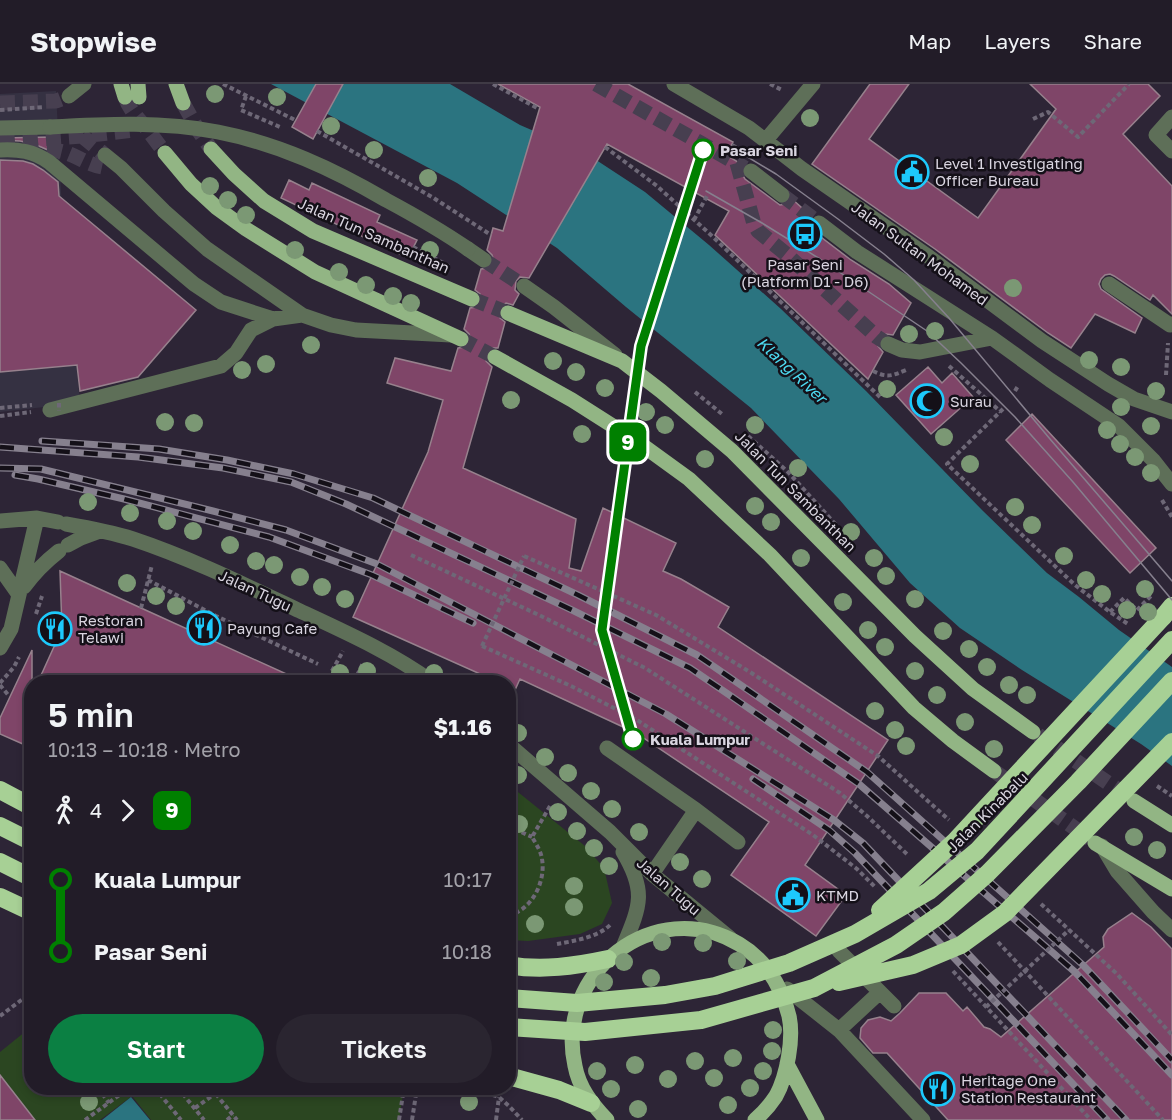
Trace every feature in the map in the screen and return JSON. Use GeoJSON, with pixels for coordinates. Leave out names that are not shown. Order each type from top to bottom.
{"type":"FeatureCollection","features":[{"type":"Feature","properties":{"kind":"highway"},"geometry":{"type":"LineString","coordinates":[[855,934],[955,841],[1167,612]]}},
{"type":"Feature","properties":{"kind":"highway","name":"Jalan Kinabalu"},"geometry":{"type":"LineString","coordinates":[[516,999],[577,1003],[665,995],[715,986],[789,963],[855,934],[929,891],[977,851],[1172,640]]}},
{"type":"Feature","properties":{"kind":"highway"},"geometry":{"type":"LineString","coordinates":[[814,988],[896,945],[944,912],[987,874],[1070,790],[1172,681]]}},
{"type":"Feature","properties":{"kind":"highway"},"geometry":{"type":"LineString","coordinates":[[516,1028],[585,1032],[701,1020],[814,988],[913,965],[961,945],[1005,913],[1172,742]]}},
{"type":"Feature","properties":{"kind":"highway"},"geometry":{"type":"LineString","coordinates":[[0,790],[24,803]]}},
{"type":"Feature","properties":{"kind":"highway"},"geometry":{"type":"LineString","coordinates":[[0,826],[24,838]]}},
{"type":"Feature","properties":{"kind":"highway"},"geometry":{"type":"LineString","coordinates":[[0,862],[24,874]]}},
{"type":"Feature","properties":{"kind":"highway"},"geometry":{"type":"LineString","coordinates":[[0,897],[24,908]]}},
{"type":"Feature","properties":{"kind":"highway"},"geometry":{"type":"LineString","coordinates":[[516,967],[551,968],[608,959]]}},
{"type":"Feature","properties":{"kind":"highway"},"geometry":{"type":"LineString","coordinates":[[516,1078],[559,1090],[594,1112]]}},
{"type":"Feature","properties":{"kind":"main road"},"geometry":{"type":"LineString","coordinates":[[176,84],[183,103]]}},
{"type":"Feature","properties":{"kind":"main road","name":"Jalan Tun Sambanthan"},"geometry":{"type":"LineString","coordinates":[[211,149],[264,201],[313,231],[472,299]]}},
{"type":"Feature","properties":{"kind":"main road"},"geometry":{"type":"LineString","coordinates":[[165,153],[191,184],[217,208],[246,229],[315,272],[458,337]]}},
{"type":"Feature","properties":{"kind":"main road","name":"Jalan Tun Sambanthan"},"geometry":{"type":"LineString","coordinates":[[508,313],[622,361],[661,391],[732,451],[915,636],[973,688],[1033,732]]}},
{"type":"Feature","properties":{"kind":"main road"},"geometry":{"type":"LineString","coordinates":[[495,357],[572,400],[638,442],[689,479],[770,555],[914,708],[994,771]]}},
{"type":"Feature","properties":{"kind":"main road"},"geometry":{"type":"LineString","coordinates":[[1134,801],[1172,825]]}},
{"type":"Feature","properties":{"kind":"main road"},"geometry":{"type":"LineString","coordinates":[[1098,844],[1172,889]]}},
{"type":"Feature","properties":{"kind":"main road"},"geometry":{"type":"LineString","coordinates":[[607,1120],[594,1112],[575,1068],[572,1028],[576,1009],[594,974],[623,947],[643,936],[664,930],[686,928],[709,931],[730,938],[748,949],[776,980],[785,1000],[790,1021],[787,1064],[776,1095],[755,1120]]}},
{"type":"Feature","properties":{"kind":"main road"},"geometry":{"type":"LineString","coordinates":[[787,1064],[817,1120]]}},
{"type":"Feature","properties":{"kind":"street"},"geometry":{"type":"LineString","coordinates":[[69,96],[84,84]]}},
{"type":"Feature","properties":{"kind":"street","name":"Jalan Sultan Mohamed"},"geometry":{"type":"LineString","coordinates":[[674,84],[749,128],[802,169],[929,257],[1042,341],[1134,399],[1172,412]]}},
{"type":"Feature","properties":{"kind":"street"},"geometry":{"type":"LineString","coordinates":[[766,140],[813,84]]}},
{"type":"Feature","properties":{"kind":"street"},"geometry":{"type":"LineString","coordinates":[[1172,117],[1156,135],[1172,151]]}},
{"type":"Feature","properties":{"kind":"street"},"geometry":{"type":"LineString","coordinates":[[0,128],[121,123],[208,130],[249,139],[328,168],[429,224],[484,260]]}},
{"type":"Feature","properties":{"kind":"street"},"geometry":{"type":"LineString","coordinates":[[0,150],[29,151],[40,157],[194,284],[221,302],[273,319]]}},
{"type":"Feature","properties":{"kind":"street"},"geometry":{"type":"LineString","coordinates":[[104,161],[121,168],[164,211],[207,249],[302,315],[331,326],[357,330],[458,337]]}},
{"type":"Feature","properties":{"kind":"street"},"geometry":{"type":"LineString","coordinates":[[751,171],[782,195]]}},
{"type":"Feature","properties":{"kind":"street","name":"Jalan Sultan Mohamed"},"geometry":{"type":"LineString","coordinates":[[819,223],[857,252],[992,338],[1029,366],[1119,426],[1153,460],[1172,484]]}},
{"type":"Feature","properties":{"kind":"street"},"geometry":{"type":"LineString","coordinates":[[1109,284],[1171,324]]}},
{"type":"Feature","properties":{"kind":"street"},"geometry":{"type":"LineString","coordinates":[[524,286],[622,361]]}},
{"type":"Feature","properties":{"kind":"street"},"geometry":{"type":"LineString","coordinates":[[56,408],[221,366],[236,353],[251,330],[273,319],[302,315]]}},
{"type":"Feature","properties":{"kind":"street"},"geometry":{"type":"LineString","coordinates":[[888,344],[902,350],[920,352],[992,338]]}},
{"type":"Feature","properties":{"kind":"street"},"geometry":{"type":"LineString","coordinates":[[0,648],[11,629],[37,518]]}},
{"type":"Feature","properties":{"kind":"street","name":"Jalan Tugu"},"geometry":{"type":"LineString","coordinates":[[0,521],[37,518],[131,538],[236,580],[343,632],[421,675]]}},
{"type":"Feature","properties":{"kind":"street"},"geometry":{"type":"LineString","coordinates":[[19,595],[45,562],[63,548],[100,531]]}},
{"type":"Feature","properties":{"kind":"street"},"geometry":{"type":"LineString","coordinates":[[0,568],[19,595]]}},
{"type":"Feature","properties":{"kind":"street"},"geometry":{"type":"LineString","coordinates":[[607,748],[738,842]]}},
{"type":"Feature","properties":{"kind":"street","name":"Jalan Tugu"},"geometry":{"type":"LineString","coordinates":[[516,751],[610,832],[652,874],[730,938]]}},
{"type":"Feature","properties":{"kind":"street"},"geometry":{"type":"LineString","coordinates":[[652,874],[696,810]]}},
{"type":"Feature","properties":{"kind":"street","name":"Jalan Tugu"},"geometry":{"type":"LineString","coordinates":[[610,832],[631,866],[638,885],[639,896],[634,920],[623,947]]}},
{"type":"Feature","properties":{"kind":"street"},"geometry":{"type":"LineString","coordinates":[[1098,844],[1117,871],[1172,930]]}},
{"type":"Feature","properties":{"kind":"street"},"geometry":{"type":"LineString","coordinates":[[839,951],[894,1006]]}},
{"type":"Feature","properties":{"kind":"street"},"geometry":{"type":"LineString","coordinates":[[776,980],[839,1030],[923,1120]]}},
{"type":"Feature","properties":{"kind":"street"},"geometry":{"type":"LineString","coordinates":[[839,1030],[880,992]]}},
{"type":"Feature","properties":{"kind":"path"},"geometry":{"type":"LineString","coordinates":[[223,84],[296,120]]}},
{"type":"Feature","properties":{"kind":"path"},"geometry":{"type":"LineString","coordinates":[[493,84],[539,110]]}},
{"type":"Feature","properties":{"kind":"path"},"geometry":{"type":"LineString","coordinates":[[770,84],[782,90]]}},
{"type":"Feature","properties":{"kind":"path"},"geometry":{"type":"LineString","coordinates":[[1033,119],[1048,112],[1078,137],[1129,84]]}},
{"type":"Feature","properties":{"kind":"path"},"geometry":{"type":"LineString","coordinates":[[246,96],[241,110],[280,127]]}},
{"type":"Feature","properties":{"kind":"path"},"geometry":{"type":"LineString","coordinates":[[317,131],[432,197],[491,235]]}},
{"type":"Feature","properties":{"kind":"path"},"geometry":{"type":"LineString","coordinates":[[732,145],[737,148]]}},
{"type":"Feature","properties":{"kind":"path"},"geometry":{"type":"LineString","coordinates":[[605,147],[657,186],[735,256],[881,398]]}},
{"type":"Feature","properties":{"kind":"path"},"geometry":{"type":"LineString","coordinates":[[694,220],[708,194]]}},
{"type":"Feature","properties":{"kind":"path"},"geometry":{"type":"LineString","coordinates":[[413,247],[451,267]]}},
{"type":"Feature","properties":{"kind":"path"},"geometry":{"type":"LineString","coordinates":[[1166,375],[1171,324]]}},
{"type":"Feature","properties":{"kind":"path"},"geometry":{"type":"LineString","coordinates":[[946,364],[1002,410],[947,464],[1075,585],[1131,626]]}},
{"type":"Feature","properties":{"kind":"path"},"geometry":{"type":"LineString","coordinates":[[873,371],[893,376],[910,369]]}},
{"type":"Feature","properties":{"kind":"path"},"geometry":{"type":"LineString","coordinates":[[0,416],[56,408]]}},
{"type":"Feature","properties":{"kind":"path"},"geometry":{"type":"LineString","coordinates":[[141,608],[157,548]]}},
{"type":"Feature","properties":{"kind":"path"},"geometry":{"type":"LineString","coordinates":[[411,555],[645,668],[840,793],[909,856]]}},
{"type":"Feature","properties":{"kind":"path"},"geometry":{"type":"LineString","coordinates":[[876,889],[857,869],[813,836],[636,720],[571,686],[482,646],[524,556],[656,615],[750,672],[878,756],[951,821]]}},
{"type":"Feature","properties":{"kind":"path"},"geometry":{"type":"LineString","coordinates":[[148,580],[216,616],[318,664]]}},
{"type":"Feature","properties":{"kind":"path"},"geometry":{"type":"LineString","coordinates":[[1110,612],[1124,598],[1137,610],[1156,590]]}},
{"type":"Feature","properties":{"kind":"path"},"geometry":{"type":"LineString","coordinates":[[358,675],[365,660]]}},
{"type":"Feature","properties":{"kind":"path"},"geometry":{"type":"LineString","coordinates":[[0,686],[9,696]]}},
{"type":"Feature","properties":{"kind":"path"},"geometry":{"type":"LineString","coordinates":[[1151,782],[1172,796]]}},
{"type":"Feature","properties":{"kind":"path"},"geometry":{"type":"LineString","coordinates":[[532,837],[552,802]]}},
{"type":"Feature","properties":{"kind":"path"},"geometry":{"type":"LineString","coordinates":[[516,830],[532,837],[542,857],[543,872],[540,887],[530,903],[516,913]]}},
{"type":"Feature","properties":{"kind":"path"},"geometry":{"type":"LineString","coordinates":[[1035,898],[1117,974],[1172,1035]]}},
{"type":"Feature","properties":{"kind":"path"},"geometry":{"type":"LineString","coordinates":[[579,941],[606,929],[614,920]]}},
{"type":"Feature","properties":{"kind":"path"},"geometry":{"type":"LineString","coordinates":[[986,1007],[1069,930]]}},
{"type":"Feature","properties":{"kind":"path"},"geometry":{"type":"LineString","coordinates":[[993,937],[1163,1120]]}},
{"type":"Feature","properties":{"kind":"path"},"geometry":{"type":"LineString","coordinates":[[952,970],[1091,1120]]}},
{"type":"Feature","properties":{"kind":"path"},"geometry":{"type":"LineString","coordinates":[[0,1016],[24,998]]}},
{"type":"Feature","properties":{"kind":"path"},"geometry":{"type":"LineString","coordinates":[[103,1095],[109,1103]]}},
{"type":"Feature","properties":{"kind":"path"},"geometry":{"type":"LineString","coordinates":[[85,1120],[120,1095]]}},
{"type":"Feature","properties":{"kind":"path"},"geometry":{"type":"LineString","coordinates":[[161,1095],[181,1120]]}},
{"type":"Feature","properties":{"kind":"path"},"geometry":{"type":"LineString","coordinates":[[184,1095],[204,1120]]}},
{"type":"Feature","properties":{"kind":"path"},"geometry":{"type":"LineString","coordinates":[[195,1108],[213,1095]]}},
{"type":"Feature","properties":{"kind":"path"},"geometry":{"type":"LineString","coordinates":[[218,1095],[237,1120]]}},
{"type":"Feature","properties":{"kind":"path"},"geometry":{"type":"LineString","coordinates":[[399,1120],[403,1095]]}},
{"type":"Feature","properties":{"kind":"path"},"geometry":{"type":"LineString","coordinates":[[412,1120],[416,1095]]}},
{"type":"Feature","properties":{"kind":"path"},"geometry":{"type":"LineString","coordinates":[[493,1095],[499,1097],[522,1120]]}},
{"type":"Feature","properties":{"kind":"path"},"geometry":{"type":"LineString","coordinates":[[496,1120],[499,1097]]}},
{"type":"Feature","properties":{"kind":"path"},"geometry":{"type":"LineString","coordinates":[[227,1120],[233,1115]]}},
{"type":"Feature","properties":{"kind":"shaded area"},"geometry":{"type":"Polygon","coordinates":[[[56,91],[61,192],[80,403],[0,412],[0,94],[56,91]]]}},
{"type":"Feature","properties":{"kind":"green space"},"geometry":{"type":"Polygon","coordinates":[[[339,667],[354,675],[335,675],[339,667]]]}},
{"type":"Feature","properties":{"kind":"green space"},"geometry":{"type":"Polygon","coordinates":[[[516,790],[585,846],[604,868],[612,903],[602,924],[580,934],[528,941],[516,940],[516,790]]]}},
{"type":"Feature","properties":{"kind":"green space"},"geometry":{"type":"Polygon","coordinates":[[[24,1033],[24,1095],[403,1095],[399,1120],[151,1120],[132,1096],[100,1120],[35,1120],[0,1075],[0,1052],[24,1033]]]}},
{"type":"Feature","properties":{"kind":"water","name":"Klang River"},"geometry":{"type":"Polygon","coordinates":[[[271,84],[450,84],[520,125],[587,154],[645,192],[781,309],[1047,573],[1119,630],[1172,667],[1172,766],[960,628],[910,583],[839,499],[751,408],[557,248],[457,183],[271,84]]]}},
{"type":"Feature","properties":{"kind":"water"},"geometry":{"type":"Polygon","coordinates":[[[131,1097],[150,1120],[102,1120],[131,1097]]]}},
{"type":"Feature","properties":{"kind":"building"},"geometry":{"type":"Polygon","coordinates":[[[316,84],[343,84],[313,139],[292,127],[316,84]]]}},
{"type":"Feature","properties":{"kind":"building"},"geometry":{"type":"Polygon","coordinates":[[[498,84],[628,84],[733,142],[726,155],[743,165],[741,169],[745,179],[780,205],[786,204],[791,198],[812,217],[809,222],[813,231],[851,260],[889,284],[911,303],[893,335],[886,334],[879,340],[878,346],[883,352],[868,379],[715,235],[729,211],[607,144],[529,278],[520,277],[516,281],[515,290],[519,294],[513,305],[506,303],[499,309],[498,314],[505,322],[498,348],[491,348],[486,353],[486,361],[492,367],[463,468],[576,519],[569,568],[581,571],[603,508],[676,543],[663,571],[729,607],[718,627],[888,740],[805,865],[846,895],[816,936],[731,875],[769,822],[636,733],[520,679],[516,688],[516,675],[482,675],[353,617],[428,452],[443,400],[387,383],[395,358],[451,371],[458,348],[470,344],[469,334],[464,329],[470,308],[477,307],[481,302],[480,294],[475,290],[481,269],[489,268],[494,261],[487,250],[493,228],[503,231],[540,107],[498,84]]]}},
{"type":"Feature","properties":{"kind":"building"},"geometry":{"type":"Polygon","coordinates":[[[870,84],[909,84],[869,139],[978,218],[1056,109],[1030,84],[1148,84],[1160,96],[1123,134],[1172,186],[1172,314],[1153,295],[1150,300],[1114,276],[1105,275],[1099,284],[1101,289],[1142,318],[1135,333],[1095,314],[1071,348],[935,249],[812,164],[870,84]]]}},
{"type":"Feature","properties":{"kind":"building"},"geometry":{"type":"Polygon","coordinates":[[[52,137],[58,157],[34,144],[0,140],[0,138],[52,137]]]}},
{"type":"Feature","properties":{"kind":"building"},"geometry":{"type":"Polygon","coordinates":[[[0,160],[23,161],[43,170],[58,182],[59,196],[196,310],[138,377],[80,391],[77,365],[0,372],[0,160]]]}},
{"type":"Feature","properties":{"kind":"building"},"geometry":{"type":"Polygon","coordinates":[[[289,180],[309,190],[312,183],[380,215],[377,222],[417,240],[408,258],[281,198],[289,180]]]}},
{"type":"Feature","properties":{"kind":"building"},"geometry":{"type":"Polygon","coordinates":[[[928,367],[942,383],[952,373],[973,397],[931,434],[896,395],[928,367]]]}},
{"type":"Feature","properties":{"kind":"building"},"geometry":{"type":"Polygon","coordinates":[[[1032,414],[1156,548],[1130,573],[1006,440],[1032,414]]]}},
{"type":"Feature","properties":{"kind":"building"},"geometry":{"type":"Polygon","coordinates":[[[60,571],[289,675],[41,675],[62,629],[60,571]]]}},
{"type":"Feature","properties":{"kind":"building"},"geometry":{"type":"Polygon","coordinates":[[[32,650],[32,675],[24,675],[24,744],[0,734],[0,718],[32,650]]]}},
{"type":"Feature","properties":{"kind":"building"},"geometry":{"type":"Polygon","coordinates":[[[1132,913],[1151,927],[1172,949],[1172,1120],[948,1120],[887,1053],[873,1053],[860,1038],[861,1028],[868,1020],[880,1017],[891,1021],[919,993],[946,993],[963,1011],[967,1007],[984,1027],[1001,1037],[1104,947],[1103,937],[1108,929],[1132,913]]]}},
{"type":"Feature","properties":{"kind":"building"},"geometry":{"type":"Polygon","coordinates":[[[0,1075],[35,1120],[0,1120],[0,1075]]]}},
{"type":"Feature","properties":{"kind":"tunnel"},"geometry":{"type":"LineString","coordinates":[[596,84],[745,168]]}},
{"type":"Feature","properties":{"kind":"tunnel"},"geometry":{"type":"LineString","coordinates":[[0,103],[56,101],[69,96]]}},
{"type":"Feature","properties":{"kind":"tunnel"},"geometry":{"type":"LineString","coordinates":[[125,97],[132,110],[165,153]]}},
{"type":"Feature","properties":{"kind":"tunnel"},"geometry":{"type":"LineString","coordinates":[[183,103],[211,149]]}},
{"type":"Feature","properties":{"kind":"tunnel"},"geometry":{"type":"LineString","coordinates":[[0,142],[135,130]]}},
{"type":"Feature","properties":{"kind":"tunnel"},"geometry":{"type":"LineString","coordinates":[[82,136],[105,155]]}},
{"type":"Feature","properties":{"kind":"tunnel"},"geometry":{"type":"LineString","coordinates":[[24,152],[62,151],[102,167]]}},
{"type":"Feature","properties":{"kind":"tunnel"},"geometry":{"type":"LineString","coordinates":[[737,163],[758,231],[877,337],[888,344]]}},
{"type":"Feature","properties":{"kind":"tunnel"},"geometry":{"type":"LineString","coordinates":[[782,195],[819,223]]}},
{"type":"Feature","properties":{"kind":"tunnel"},"geometry":{"type":"LineString","coordinates":[[484,260],[524,286]]}},
{"type":"Feature","properties":{"kind":"tunnel"},"geometry":{"type":"LineString","coordinates":[[472,299],[508,313]]}},
{"type":"Feature","properties":{"kind":"tunnel"},"geometry":{"type":"LineString","coordinates":[[461,339],[495,357]]}},
{"type":"Feature","properties":{"kind":"tunnel"},"geometry":{"type":"LineString","coordinates":[[1038,735],[1130,798]]}},
{"type":"Feature","properties":{"kind":"tunnel"},"geometry":{"type":"LineString","coordinates":[[994,771],[1090,839]]}},
{"type":"Feature","properties":{"kind":"tram line"},"geometry":{"type":"LineString","coordinates":[[731,147],[776,174],[838,219],[914,280],[949,318],[1172,581]]}},
{"type":"Feature","properties":{"kind":"tram line"},"geometry":{"type":"LineString","coordinates":[[706,191],[820,259],[927,331],[1015,417],[1172,600]]}},
{"type":"Feature","properties":{"kind":"railway"},"geometry":{"type":"LineString","coordinates":[[42,441],[159,449],[227,460],[294,474],[373,498],[578,595],[697,655],[867,772],[1083,965],[1172,1060]]}},
{"type":"Feature","properties":{"kind":"railway"},"geometry":{"type":"LineString","coordinates":[[0,447],[138,457],[223,468],[291,482],[346,504],[690,668],[859,784],[1075,972],[1172,1075]]}},
{"type":"Feature","properties":{"kind":"railway"},"geometry":{"type":"LineString","coordinates":[[0,468],[41,469],[286,530],[377,564],[666,714],[834,820],[863,843],[1126,1120]]}},
{"type":"Feature","properties":{"kind":"railway"},"geometry":{"type":"LineString","coordinates":[[15,475],[124,499],[269,537],[372,575],[473,623]]}},
{"type":"Feature","properties":{"kind":"railway"},"geometry":{"type":"LineString","coordinates":[[753,779],[829,830],[855,853],[1107,1120]]}},
{"type":"Feature","properties":{"kind":"metro line","name":"9"},"geometry":{"type":"LineString","coordinates":[[633,739],[602,630],[641,346],[703,150]]}},
{"type":"Feature","properties":{"kind":"place","name":"Pasar Seni"},"geometry":{"type":"Point","coordinates":[703,150]}},
{"type":"Feature","properties":{"kind":"place","name":"Level 1 Investigating Officer Bureau"},"geometry":{"type":"Point","coordinates":[912,172]}},
{"type":"Feature","properties":{"kind":"place","name":"Pasar Seni (Platform D1 - D6)"},"geometry":{"type":"Point","coordinates":[805,234]}},
{"type":"Feature","properties":{"kind":"place","name":"Surau"},"geometry":{"type":"Point","coordinates":[927,401]}},
{"type":"Feature","properties":{"kind":"place","name":"Payung Cafe"},"geometry":{"type":"Point","coordinates":[204,628]}},
{"type":"Feature","properties":{"kind":"place","name":"Restoran Telawi"},"geometry":{"type":"Point","coordinates":[55,629]}},
{"type":"Feature","properties":{"kind":"place","name":"Kuala Lumpur"},"geometry":{"type":"Point","coordinates":[633,739]}},
{"type":"Feature","properties":{"kind":"place","name":"KTMD"},"geometry":{"type":"Point","coordinates":[793,895]}},
{"type":"Feature","properties":{"kind":"place","name":"Heritage One Station Restaurant"},"geometry":{"type":"Point","coordinates":[938,1089]}}]}
